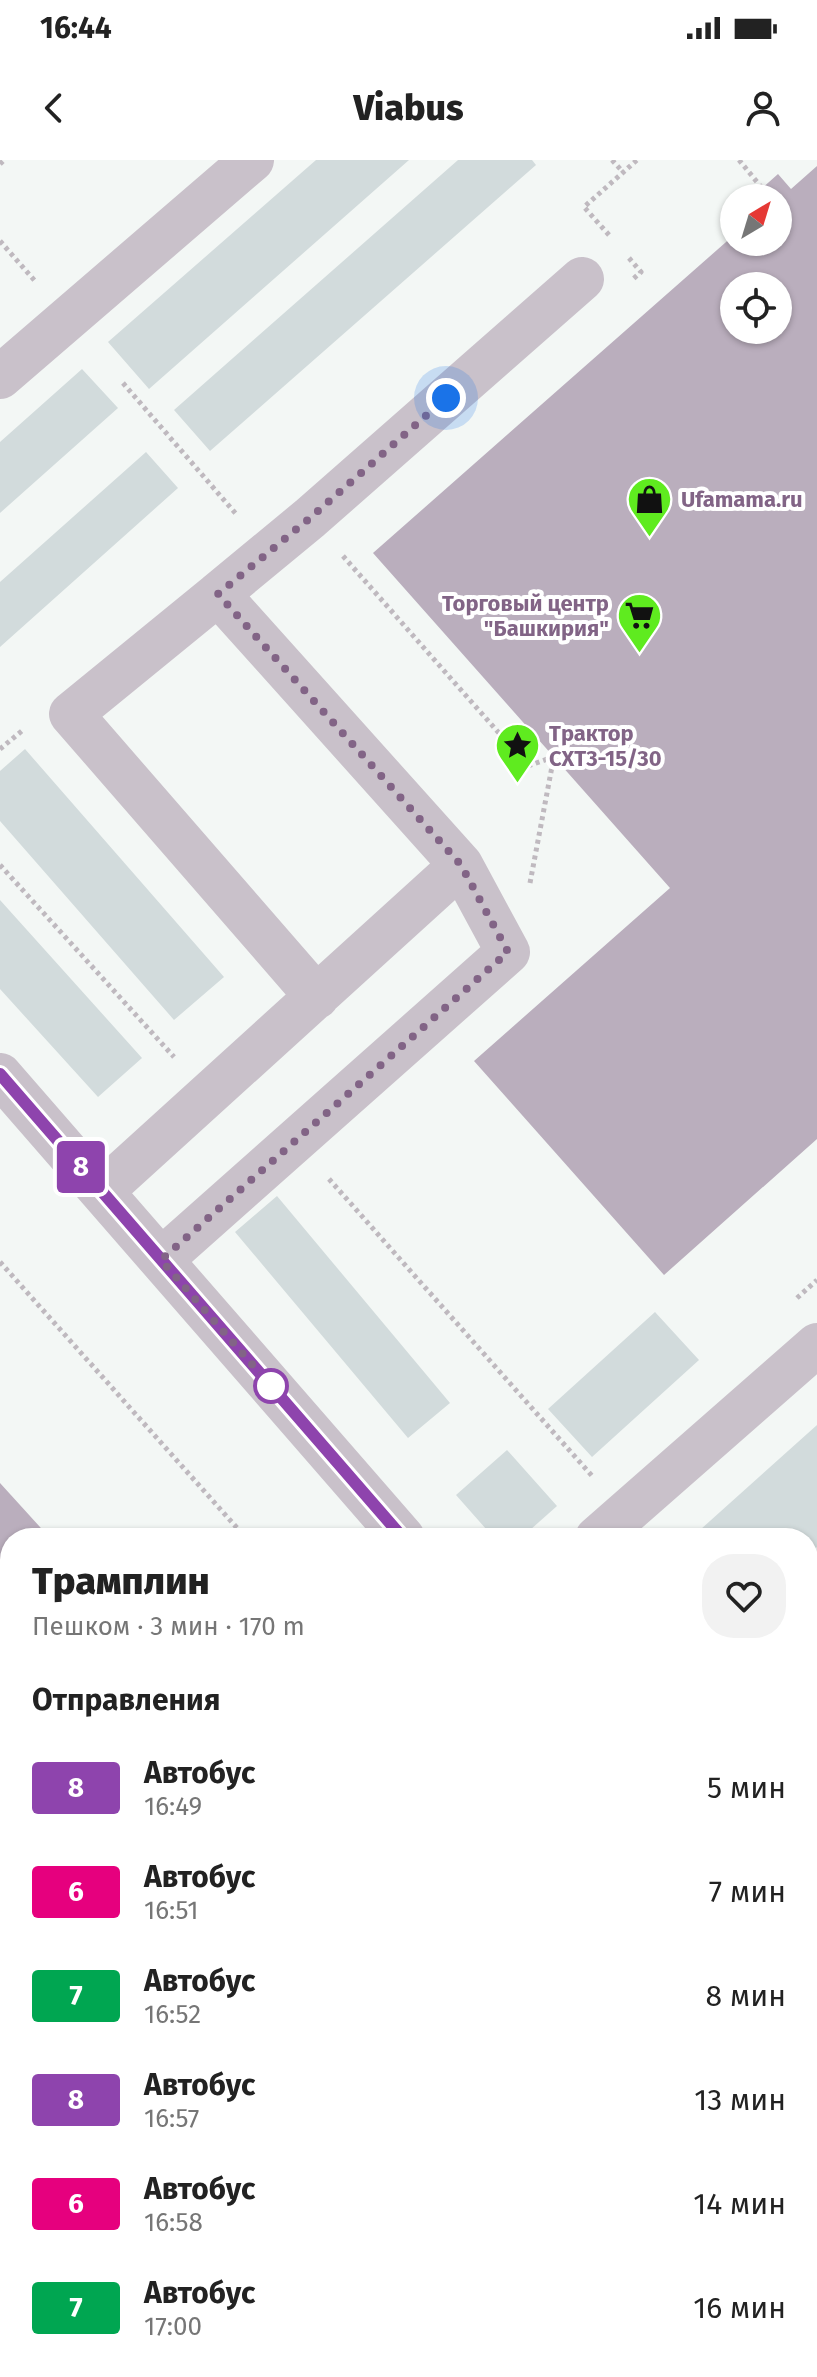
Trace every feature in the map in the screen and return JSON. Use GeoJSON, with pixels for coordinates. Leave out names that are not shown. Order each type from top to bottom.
{"type":"FeatureCollection","features":[{"type":"Feature","properties":{"kind":"street"},"geometry":{"type":"LineString","coordinates":[[0,377],[252,160]]}},
{"type":"Feature","properties":{"kind":"street"},"geometry":{"type":"LineString","coordinates":[[317,997],[71,714],[310,518],[582,279]]}},
{"type":"Feature","properties":{"kind":"street"},"geometry":{"type":"LineString","coordinates":[[161,1260],[508,952],[461,865],[218,594]]}},
{"type":"Feature","properties":{"kind":"street"},"geometry":{"type":"LineString","coordinates":[[102,1191],[461,865]]}},
{"type":"Feature","properties":{"kind":"street"},"geometry":{"type":"LineString","coordinates":[[0,1075],[394,1528]]}},
{"type":"Feature","properties":{"kind":"street"},"geometry":{"type":"LineString","coordinates":[[608,1528],[817,1345]]}},
{"type":"Feature","properties":{"kind":"path"},"geometry":{"type":"LineString","coordinates":[[612,160],[623,172]]}},
{"type":"Feature","properties":{"kind":"path"},"geometry":{"type":"LineString","coordinates":[[612,239],[584,207],[637,160]]}},
{"type":"Feature","properties":{"kind":"path"},"geometry":{"type":"LineString","coordinates":[[739,160],[759,184]]}},
{"type":"Feature","properties":{"kind":"path"},"geometry":{"type":"LineString","coordinates":[[0,241],[41,287]]}},
{"type":"Feature","properties":{"kind":"path"},"geometry":{"type":"LineString","coordinates":[[622,250],[641,272],[629,282]]}},
{"type":"Feature","properties":{"kind":"path"},"geometry":{"type":"LineString","coordinates":[[123,383],[215,490]]}},
{"type":"Feature","properties":{"kind":"path"},"geometry":{"type":"LineString","coordinates":[[342,554],[528,766],[554,756],[527,896]]}},
{"type":"Feature","properties":{"kind":"path"},"geometry":{"type":"LineString","coordinates":[[0,749],[26,727]]}},
{"type":"Feature","properties":{"kind":"path"},"geometry":{"type":"LineString","coordinates":[[0,865],[209,1095]]}},
{"type":"Feature","properties":{"kind":"path"},"geometry":{"type":"LineString","coordinates":[[327,1176],[596,1479]]}},
{"type":"Feature","properties":{"kind":"path"},"geometry":{"type":"LineString","coordinates":[[0,1262],[237,1528]]}},
{"type":"Feature","properties":{"kind":"shaded area"},"geometry":{"type":"Polygon","coordinates":[[[316,160],[409,160],[149,389],[108,342],[316,160]]]}},
{"type":"Feature","properties":{"kind":"shaded area"},"geometry":{"type":"Polygon","coordinates":[[[458,160],[532,160],[536,165],[210,451],[174,410],[458,160]]]}},
{"type":"Feature","properties":{"kind":"shaded area"},"geometry":{"type":"Polygon","coordinates":[[[82,369],[118,408],[0,513],[0,442],[82,369]]]}},
{"type":"Feature","properties":{"kind":"shaded area"},"geometry":{"type":"Polygon","coordinates":[[[146,452],[178,488],[0,647],[0,582],[146,452]]]}},
{"type":"Feature","properties":{"kind":"shaded area"},"geometry":{"type":"Polygon","coordinates":[[[25,749],[224,977],[174,1020],[0,821],[0,771],[25,749]]]}},
{"type":"Feature","properties":{"kind":"shaded area"},"geometry":{"type":"Polygon","coordinates":[[[0,900],[142,1058],[98,1097],[0,989],[0,900]]]}},
{"type":"Feature","properties":{"kind":"shaded area"},"geometry":{"type":"Polygon","coordinates":[[[277,1196],[450,1403],[408,1438],[235,1232],[277,1196]]]}},
{"type":"Feature","properties":{"kind":"shaded area"},"geometry":{"type":"Polygon","coordinates":[[[655,1312],[699,1360],[592,1457],[548,1409],[655,1312]]]}},
{"type":"Feature","properties":{"kind":"shaded area"},"geometry":{"type":"Polygon","coordinates":[[[817,1425],[817,1528],[702,1528],[817,1425]]]}},
{"type":"Feature","properties":{"kind":"shaded area"},"geometry":{"type":"Polygon","coordinates":[[[507,1450],[557,1506],[532,1528],[485,1528],[456,1495],[507,1450]]]}},
{"type":"Feature","properties":{"kind":"building","name":"Торговый центр \"Башкирия\""},"geometry":{"type":"Polygon","coordinates":[[[817,166],[817,1139],[664,1275],[474,1061],[670,888],[373,553],[720,247],[720,256],[792,256],[792,188],[817,166]]]}},
{"type":"Feature","properties":{"kind":"building","name":"Торговый центр \"Башкирия\""},"geometry":{"type":"Polygon","coordinates":[[[778,174],[787,184],[767,184],[778,174]]]}},
{"type":"Feature","properties":{"kind":"building"},"geometry":{"type":"Polygon","coordinates":[[[0,1483],[41,1528],[0,1528],[0,1483]]]}},
{"type":"Feature","properties":{"kind":"bus line","name":"8"},"geometry":{"type":"LineString","coordinates":[[0,1074],[394,1528]]}},
{"type":"Feature","properties":{"kind":"place","name":"Ufamama.ru"},"geometry":{"type":"Point","coordinates":[650,538]}},
{"type":"Feature","properties":{"kind":"place","name":"Торговый центр \"Башкирия\""},"geometry":{"type":"Point","coordinates":[640,655]}},
{"type":"Feature","properties":{"kind":"place","name":"Трактор СХТ3-15/30"},"geometry":{"type":"Point","coordinates":[518,785]}},
{"type":"Feature","properties":{"kind":"route"},"geometry":{"type":"LineString","coordinates":[[271,1386],[161,1260],[508,952],[461,865],[218,594],[446,398]]}}]}
